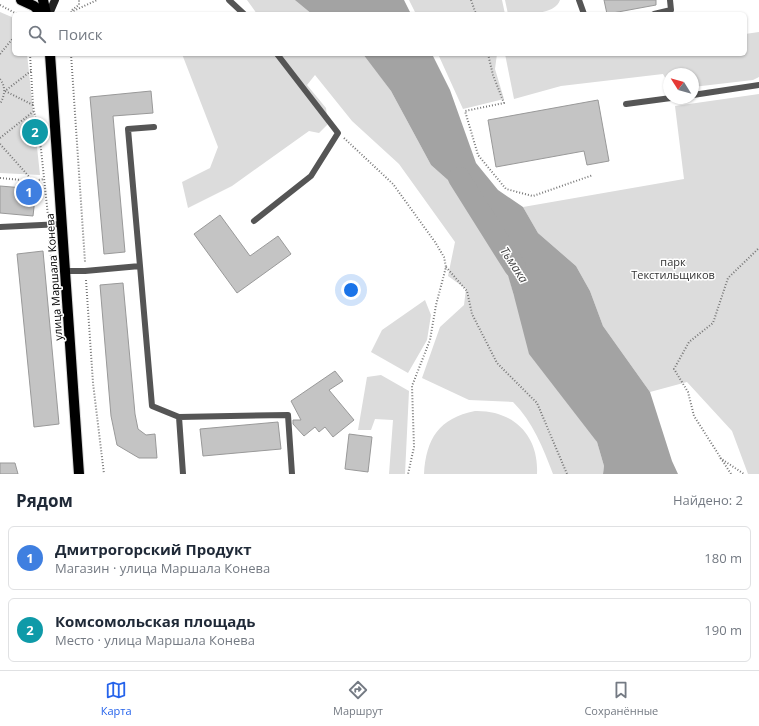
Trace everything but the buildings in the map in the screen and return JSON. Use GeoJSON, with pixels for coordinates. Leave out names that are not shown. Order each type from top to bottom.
{"type":"FeatureCollection","features":[{"type":"Feature","properties":{"kind":"main road"},"geometry":{"type":"LineString","coordinates":[[43,0],[47,12]]}},
{"type":"Feature","properties":{"kind":"main road"},"geometry":{"type":"LineString","coordinates":[[49,12],[55,0]]}},
{"type":"Feature","properties":{"kind":"main road"},"geometry":{"type":"LineString","coordinates":[[23,1],[34,6],[40,12]]}},
{"type":"Feature","properties":{"kind":"main road","name":"улица Маршала Конева"},"geometry":{"type":"LineString","coordinates":[[50,56],[79,474]]}},
{"type":"Feature","properties":{"kind":"lane"},"geometry":{"type":"LineString","coordinates":[[229,0],[242,12]]}},
{"type":"Feature","properties":{"kind":"lane"},"geometry":{"type":"LineString","coordinates":[[579,0],[583,12]]}},
{"type":"Feature","properties":{"kind":"lane"},"geometry":{"type":"LineString","coordinates":[[662,12],[671,10],[670,0]]}},
{"type":"Feature","properties":{"kind":"lane"},"geometry":{"type":"LineString","coordinates":[[254,221],[311,176],[338,133],[279,56]]}},
{"type":"Feature","properties":{"kind":"lane"},"geometry":{"type":"LineString","coordinates":[[699,94],[759,85]]}},
{"type":"Feature","properties":{"kind":"lane"},"geometry":{"type":"LineString","coordinates":[[626,104],[663,99]]}},
{"type":"Feature","properties":{"kind":"lane"},"geometry":{"type":"LineString","coordinates":[[154,127],[128,130],[152,406],[180,417],[288,415],[292,474]]}},
{"type":"Feature","properties":{"kind":"lane"},"geometry":{"type":"LineString","coordinates":[[0,227],[62,224]]}},
{"type":"Feature","properties":{"kind":"lane"},"geometry":{"type":"LineString","coordinates":[[66,271],[85,271],[140,266]]}},
{"type":"Feature","properties":{"kind":"lane"},"geometry":{"type":"LineString","coordinates":[[180,417],[183,474]]}},
{"type":"Feature","properties":{"kind":"path"},"geometry":{"type":"LineString","coordinates":[[70,12],[79,5],[79,0]]}},
{"type":"Feature","properties":{"kind":"path"},"geometry":{"type":"LineString","coordinates":[[71,12],[97,0]]}},
{"type":"Feature","properties":{"kind":"path"},"geometry":{"type":"LineString","coordinates":[[471,0],[475,12]]}},
{"type":"Feature","properties":{"kind":"path"},"geometry":{"type":"LineString","coordinates":[[0,6],[13,12]]}},
{"type":"Feature","properties":{"kind":"path"},"geometry":{"type":"LineString","coordinates":[[0,54],[12,39]]}},
{"type":"Feature","properties":{"kind":"path"},"geometry":{"type":"LineString","coordinates":[[30,56],[33,105],[41,149],[46,199]]}},
{"type":"Feature","properties":{"kind":"path"},"geometry":{"type":"LineString","coordinates":[[488,56],[493,75],[504,103],[465,111],[478,155],[506,189],[533,196],[593,175]]}},
{"type":"Feature","properties":{"kind":"path"},"geometry":{"type":"LineString","coordinates":[[5,91],[31,71]]}},
{"type":"Feature","properties":{"kind":"path"},"geometry":{"type":"LineString","coordinates":[[0,79],[3,83],[5,91],[0,104]]}},
{"type":"Feature","properties":{"kind":"path"},"geometry":{"type":"LineString","coordinates":[[5,91],[33,105]]}},
{"type":"Feature","properties":{"kind":"path"},"geometry":{"type":"LineString","coordinates":[[0,138],[34,111]]}},
{"type":"Feature","properties":{"kind":"path"},"geometry":{"type":"LineString","coordinates":[[338,133],[393,184],[435,242],[444,257],[446,267],[436,305],[430,340],[412,386],[414,447],[408,474]]}},
{"type":"Feature","properties":{"kind":"path"},"geometry":{"type":"LineString","coordinates":[[0,144],[33,181]]}},
{"type":"Feature","properties":{"kind":"path"},"geometry":{"type":"LineString","coordinates":[[0,178],[33,181],[44,179]]}},
{"type":"Feature","properties":{"kind":"path"},"geometry":{"type":"LineString","coordinates":[[731,474],[694,416],[688,392],[674,369],[689,342],[713,323],[728,278],[759,248]]}},
{"type":"Feature","properties":{"kind":"path"},"geometry":{"type":"LineString","coordinates":[[446,267],[467,290],[472,314],[497,363],[538,403],[567,474]]}},
{"type":"Feature","properties":{"kind":"path"},"geometry":{"type":"LineString","coordinates":[[719,457],[744,474]]}},
{"type":"Feature","properties":{"kind":"green space"},"geometry":{"type":"Polygon","coordinates":[[[247,0],[331,0],[341,12],[256,12],[247,0]]]}},
{"type":"Feature","properties":{"kind":"green space"},"geometry":{"type":"Polygon","coordinates":[[[409,0],[502,0],[505,12],[415,12],[409,0]]]}},
{"type":"Feature","properties":{"kind":"green space"},"geometry":{"type":"Polygon","coordinates":[[[505,0],[560,0],[552,9],[541,12],[508,12],[505,0]]]}},
{"type":"Feature","properties":{"kind":"green space"},"geometry":{"type":"Polygon","coordinates":[[[0,12],[12,17],[12,56],[27,56],[40,175],[0,173],[0,12]]]}},
{"type":"Feature","properties":{"kind":"green space"},"geometry":{"type":"Polygon","coordinates":[[[759,32],[759,77],[753,80],[699,86],[699,68],[663,68],[663,74],[561,86],[514,99],[505,56],[747,56],[747,34],[759,32]]]}},
{"type":"Feature","properties":{"kind":"green space"},"geometry":{"type":"Polygon","coordinates":[[[183,56],[365,56],[391,91],[431,165],[476,205],[499,241],[514,296],[597,442],[604,466],[603,474],[553,474],[532,427],[513,402],[469,400],[422,378],[440,327],[464,305],[466,289],[448,276],[455,242],[399,164],[352,121],[315,75],[307,85],[326,108],[328,124],[319,133],[309,131],[232,186],[188,208],[182,182],[210,168],[218,147],[183,56]]]}},
{"type":"Feature","properties":{"kind":"green space"},"geometry":{"type":"Polygon","coordinates":[[[439,56],[497,56],[495,69],[504,99],[463,109],[439,56]]]}},
{"type":"Feature","properties":{"kind":"green space","name":"парк Текстильщиков"},"geometry":{"type":"Polygon","coordinates":[[[759,94],[759,474],[748,474],[732,431],[687,382],[650,392],[603,326],[590,291],[576,266],[538,233],[523,207],[684,179],[675,106],[699,104],[699,103],[759,94]]]}},
{"type":"Feature","properties":{"kind":"green space"},"geometry":{"type":"Polygon","coordinates":[[[425,300],[431,315],[427,340],[408,373],[371,352],[382,330],[425,300]]]}},
{"type":"Feature","properties":{"kind":"green space"},"geometry":{"type":"Polygon","coordinates":[[[381,375],[409,391],[405,474],[389,474],[393,420],[375,419],[371,430],[358,430],[367,377],[381,375]]]}},
{"type":"Feature","properties":{"kind":"green space"},"geometry":{"type":"Polygon","coordinates":[[[475,411],[501,415],[512,420],[521,428],[534,448],[537,474],[424,474],[428,450],[437,432],[452,419],[475,411]]]}},
{"type":"Feature","properties":{"kind":"water"},"geometry":{"type":"Polygon","coordinates":[[[295,0],[404,0],[410,12],[310,12],[295,0]]]}},
{"type":"Feature","properties":{"kind":"water"},"geometry":{"type":"Polygon","coordinates":[[[365,56],[433,56],[450,90],[476,163],[498,190],[523,207],[538,233],[576,266],[590,291],[603,326],[650,392],[672,461],[678,474],[603,474],[604,466],[597,442],[529,354],[498,241],[476,205],[431,165],[391,91],[365,56]]]}},
{"type":"Feature","properties":{"kind":"waterway","name":"Тьмака"},"geometry":{"type":"LineString","coordinates":[[459,178],[515,267]]}},
{"type":"Feature","properties":{"kind":"place","name":"Комсомольская площадь"},"geometry":{"type":"Point","coordinates":[35,132]}},
{"type":"Feature","properties":{"kind":"place","name":"Дмитрогорский Продукт"},"geometry":{"type":"Point","coordinates":[29,192]}}]}
